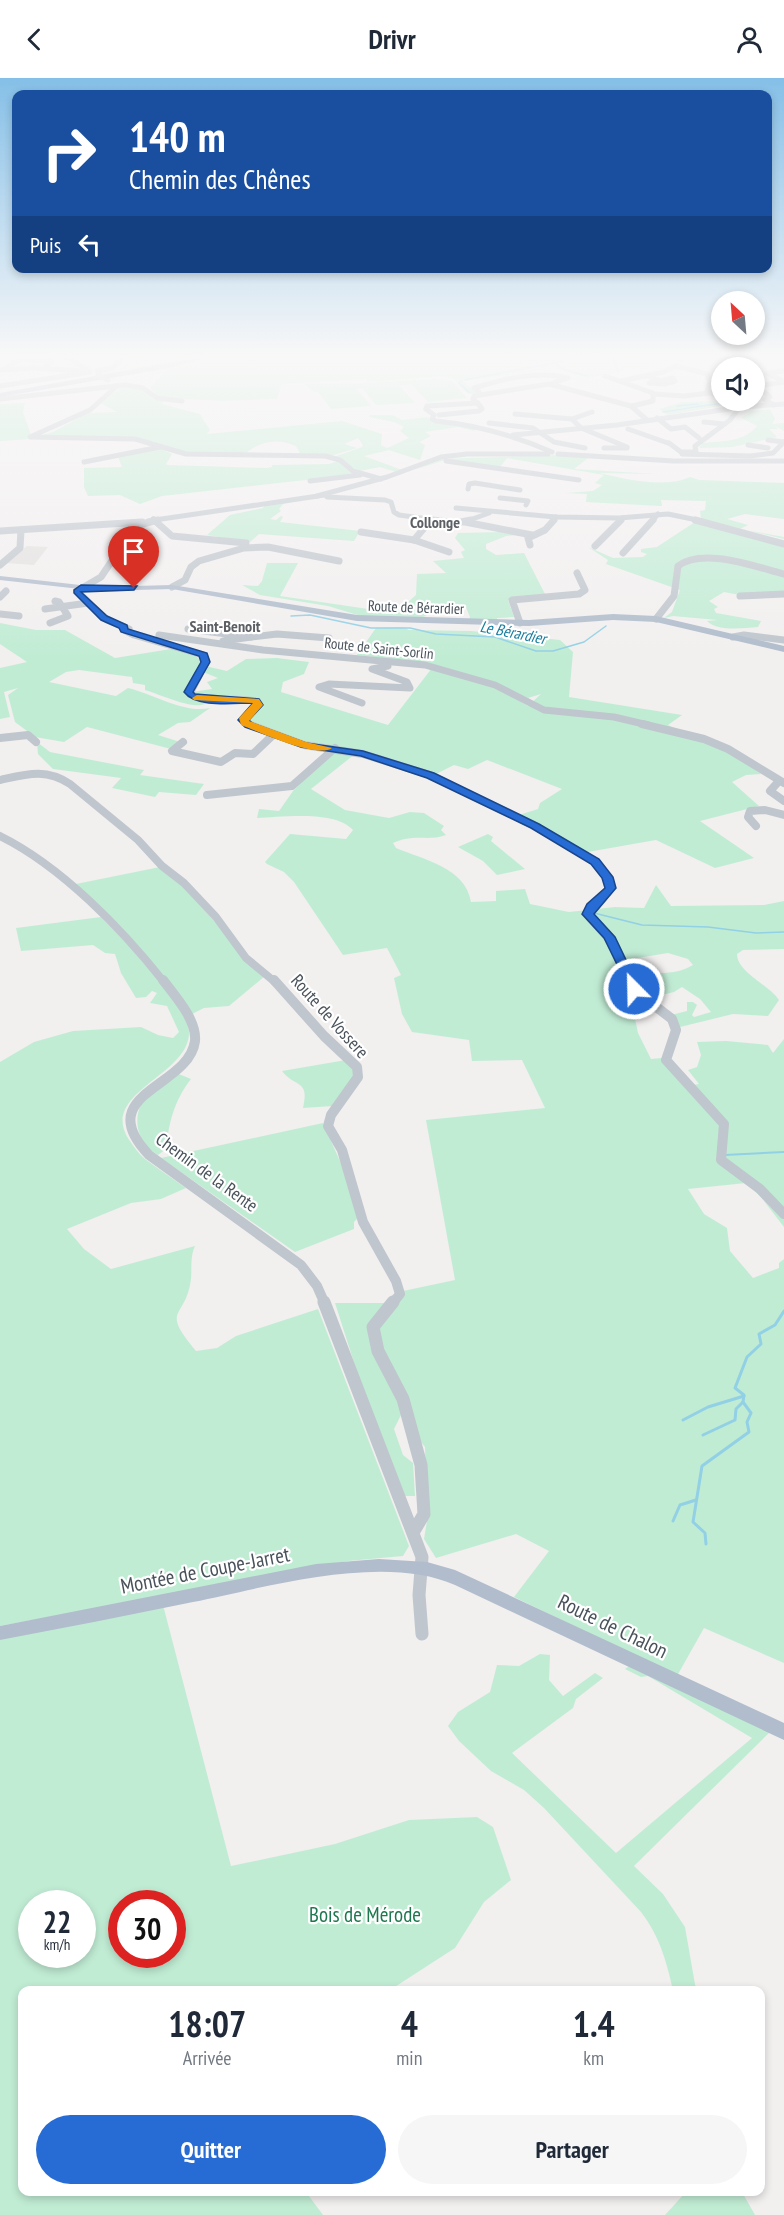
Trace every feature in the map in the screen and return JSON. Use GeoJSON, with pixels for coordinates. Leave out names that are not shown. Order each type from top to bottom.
{"type":"FeatureCollection","features":[{"type":"Feature","properties":{"kind":"main road","name":"Route de Bérardier"},"geometry":{"type":"LineString","coordinates":[[0,578],[81,588],[172,587],[346,617],[520,623],[572,622],[613,617],[656,619],[784,649]]}},
{"type":"Feature","properties":{"kind":"main road","name":"Montée de Coupe-Jarret"},"geometry":{"type":"LineString","coordinates":[[0,1633],[316,1572],[361,1567],[420,1569]]}},
{"type":"Feature","properties":{"kind":"main road","name":"Route de Chalon"},"geometry":{"type":"LineString","coordinates":[[420,1569],[441,1572],[484,1590],[784,1732]]}},
{"type":"Feature","properties":{"kind":"street"},"geometry":{"type":"LineString","coordinates":[[84,462],[106,458]]}},
{"type":"Feature","properties":{"kind":"street"},"geometry":{"type":"LineString","coordinates":[[331,458],[340,460],[353,471],[368,473],[381,479]]}},
{"type":"Feature","properties":{"kind":"street"},"geometry":{"type":"LineString","coordinates":[[326,496],[440,458]]}},
{"type":"Feature","properties":{"kind":"street"},"geometry":{"type":"LineString","coordinates":[[652,458],[710,461],[784,461]]}},
{"type":"Feature","properties":{"kind":"street"},"geometry":{"type":"LineString","coordinates":[[705,458],[710,461]]}},
{"type":"Feature","properties":{"kind":"street"},"geometry":{"type":"LineString","coordinates":[[407,470],[449,461],[579,480]]}},
{"type":"Feature","properties":{"kind":"street"},"geometry":{"type":"LineString","coordinates":[[310,481],[368,473]]}},
{"type":"Feature","properties":{"kind":"street"},"geometry":{"type":"LineString","coordinates":[[468,489],[469,484],[475,483],[495,488],[520,490]]}},
{"type":"Feature","properties":{"kind":"street"},"geometry":{"type":"LineString","coordinates":[[495,488],[500,498]]}},
{"type":"Feature","properties":{"kind":"street"},"geometry":{"type":"LineString","coordinates":[[0,531],[142,522],[326,496],[385,500],[392,504],[394,512],[399,515],[506,528],[532,535]]}},
{"type":"Feature","properties":{"kind":"street"},"geometry":{"type":"LineString","coordinates":[[500,498],[526,500],[528,501],[526,505]]}},
{"type":"Feature","properties":{"kind":"street"},"geometry":{"type":"LineString","coordinates":[[465,522],[492,512],[500,498]]}},
{"type":"Feature","properties":{"kind":"street"},"geometry":{"type":"LineString","coordinates":[[456,508],[556,517],[623,518],[658,514],[784,537]]}},
{"type":"Feature","properties":{"kind":"street"},"geometry":{"type":"LineString","coordinates":[[623,553],[658,514]]}},
{"type":"Feature","properties":{"kind":"street"},"geometry":{"type":"LineString","coordinates":[[530,545],[527,539],[547,529],[556,517]]}},
{"type":"Feature","properties":{"kind":"street"},"geometry":{"type":"LineString","coordinates":[[596,546],[623,518]]}},
{"type":"Feature","properties":{"kind":"street"},"geometry":{"type":"LineString","coordinates":[[153,519],[172,536],[246,543]]}},
{"type":"Feature","properties":{"kind":"street"},"geometry":{"type":"LineString","coordinates":[[489,526],[499,519]]}},
{"type":"Feature","properties":{"kind":"street"},"geometry":{"type":"LineString","coordinates":[[414,540],[431,520]]}},
{"type":"Feature","properties":{"kind":"street"},"geometry":{"type":"LineString","coordinates":[[81,588],[101,577],[135,526],[142,522]]}},
{"type":"Feature","properties":{"kind":"street"},"geometry":{"type":"LineString","coordinates":[[727,527],[784,544]]}},
{"type":"Feature","properties":{"kind":"street"},"geometry":{"type":"LineString","coordinates":[[0,565],[20,548],[21,530]]}},
{"type":"Feature","properties":{"kind":"street"},"geometry":{"type":"LineString","coordinates":[[361,532],[414,540],[449,552]]}},
{"type":"Feature","properties":{"kind":"street"},"geometry":{"type":"LineString","coordinates":[[172,587],[185,580],[194,564],[212,555],[238,548],[268,548],[339,561]]}},
{"type":"Feature","properties":{"kind":"street"},"geometry":{"type":"LineString","coordinates":[[656,619],[675,597],[679,585],[678,566],[686,558],[702,557],[784,574]]}},
{"type":"Feature","properties":{"kind":"street"},"geometry":{"type":"LineString","coordinates":[[520,623],[512,600],[531,597],[577,596],[585,590],[577,573]]}},
{"type":"Feature","properties":{"kind":"street","name":"Route de Saint-Sorlin"},"geometry":{"type":"LineString","coordinates":[[81,588],[77,592],[88,603],[107,620],[124,627],[151,634],[218,644],[425,664],[495,685],[544,710],[614,717],[704,739],[728,749],[782,782]]}},
{"type":"Feature","properties":{"kind":"street"},"geometry":{"type":"LineString","coordinates":[[0,597],[6,591]]}},
{"type":"Feature","properties":{"kind":"street"},"geometry":{"type":"LineString","coordinates":[[740,596],[784,594]]}},
{"type":"Feature","properties":{"kind":"street"},"geometry":{"type":"LineString","coordinates":[[55,601],[68,616],[76,620]]}},
{"type":"Feature","properties":{"kind":"street"},"geometry":{"type":"LineString","coordinates":[[45,609],[88,603]]}},
{"type":"Feature","properties":{"kind":"street"},"geometry":{"type":"LineString","coordinates":[[0,614],[20,616]]}},
{"type":"Feature","properties":{"kind":"street"},"geometry":{"type":"LineString","coordinates":[[50,623],[68,616]]}},
{"type":"Feature","properties":{"kind":"street"},"geometry":{"type":"LineString","coordinates":[[124,627],[124,630],[134,634],[201,653],[206,662],[190,694],[204,699],[256,700],[259,705],[243,720],[273,735],[304,745],[363,754],[430,776],[535,826],[601,867],[610,888],[591,907],[588,914],[609,937],[638,993],[672,1019],[676,1030],[666,1060],[724,1124],[726,1132],[720,1153],[721,1160],[760,1189],[784,1214]]}},
{"type":"Feature","properties":{"kind":"street"},"geometry":{"type":"LineString","coordinates":[[188,629],[196,628],[251,637]]}},
{"type":"Feature","properties":{"kind":"street"},"geometry":{"type":"LineString","coordinates":[[218,644],[277,634],[329,638]]}},
{"type":"Feature","properties":{"kind":"street"},"geometry":{"type":"LineString","coordinates":[[733,637],[741,635],[784,640]]}},
{"type":"Feature","properties":{"kind":"street"},"geometry":{"type":"LineString","coordinates":[[362,704],[319,687],[329,684],[407,689],[410,684],[372,669],[378,666],[415,667],[425,664]]}},
{"type":"Feature","properties":{"kind":"street"},"geometry":{"type":"LineString","coordinates":[[0,738],[28,735],[36,741]]}},
{"type":"Feature","properties":{"kind":"street"},"geometry":{"type":"LineString","coordinates":[[183,742],[172,751],[221,762],[233,754],[253,754],[273,735]]}},
{"type":"Feature","properties":{"kind":"street"},"geometry":{"type":"LineString","coordinates":[[207,795],[292,786],[335,748]]}},
{"type":"Feature","properties":{"kind":"street","name":"Route de Vossere"},"geometry":{"type":"LineString","coordinates":[[0,780],[44,772],[58,776],[70,784],[138,840],[162,866],[184,883],[216,917],[246,958],[279,986],[324,1036],[357,1067],[358,1077],[331,1115],[328,1126],[342,1150],[363,1222],[396,1281],[400,1294],[374,1327],[378,1352],[403,1398],[421,1465],[424,1514],[414,1531]]}},
{"type":"Feature","properties":{"kind":"street"},"geometry":{"type":"LineString","coordinates":[[782,782],[770,791],[784,801]]}},
{"type":"Feature","properties":{"kind":"street"},"geometry":{"type":"LineString","coordinates":[[756,826],[748,817],[750,811],[765,810],[784,815]]}},
{"type":"Feature","properties":{"kind":"street","name":"Chemin de la Rente"},"geometry":{"type":"LineString","coordinates":[[0,837],[30,852],[115,926],[151,965],[188,1014],[195,1032],[192,1047],[183,1060],[136,1103],[132,1111],[132,1132],[149,1155],[270,1240],[301,1265],[311,1278],[329,1312],[344,1357],[414,1531],[422,1557],[419,1612],[422,1634]]}},
{"type":"Feature","properties":{"kind":"shaded area"},"geometry":{"type":"Polygon","coordinates":[[[27,546],[48,547],[34,565],[6,563],[27,546]]]}},
{"type":"Feature","properties":{"kind":"green space"},"geometry":{"type":"Polygon","coordinates":[[[118,458],[170,458],[166,464],[168,465],[266,468],[272,465],[329,464],[338,461],[359,474],[162,496],[140,504],[120,495],[88,496],[84,487],[84,468],[122,467],[118,458]]]}},
{"type":"Feature","properties":{"kind":"green space"},"geometry":{"type":"Polygon","coordinates":[[[335,458],[369,458],[402,470],[396,472],[380,467],[359,471],[335,458]]]}},
{"type":"Feature","properties":{"kind":"green space"},"geometry":{"type":"Polygon","coordinates":[[[477,458],[586,458],[588,458],[574,469],[656,474],[599,473],[658,482],[670,482],[690,477],[699,480],[784,483],[784,519],[745,514],[727,519],[748,525],[740,529],[716,523],[784,544],[784,592],[745,596],[724,592],[709,601],[718,607],[714,609],[716,613],[761,621],[758,627],[724,628],[707,621],[718,620],[673,616],[664,618],[672,612],[680,590],[606,564],[608,560],[588,547],[613,558],[643,557],[647,554],[641,552],[641,549],[657,547],[701,518],[700,511],[705,510],[706,501],[661,500],[662,506],[586,502],[587,494],[566,493],[593,491],[602,485],[595,483],[604,475],[507,458],[500,467],[445,460],[417,469],[438,459],[477,458]]]}},
{"type":"Feature","properties":{"kind":"green space"},"geometry":{"type":"Polygon","coordinates":[[[302,500],[283,504],[279,509],[281,511],[270,519],[276,520],[281,516],[283,517],[280,522],[360,531],[354,541],[259,534],[250,542],[207,535],[230,515],[263,508],[265,505],[302,500]]]}},
{"type":"Feature","properties":{"kind":"green space"},"geometry":{"type":"Polygon","coordinates":[[[747,530],[784,537],[784,539],[747,530]]]}},
{"type":"Feature","properties":{"kind":"green space"},"geometry":{"type":"Polygon","coordinates":[[[504,532],[519,535],[506,536],[486,544],[486,549],[496,555],[524,553],[546,596],[508,600],[514,617],[497,618],[497,621],[469,620],[465,605],[430,604],[428,615],[418,619],[361,616],[328,606],[260,595],[242,585],[258,586],[262,581],[267,563],[298,563],[280,596],[368,609],[399,610],[416,595],[417,574],[446,573],[433,561],[464,558],[461,552],[465,550],[455,538],[458,533],[504,532]]]}},
{"type":"Feature","properties":{"kind":"green space"},"geometry":{"type":"Polygon","coordinates":[[[0,623],[36,630],[65,630],[115,658],[177,648],[193,653],[202,662],[197,678],[187,695],[209,701],[204,704],[179,702],[145,690],[145,685],[133,683],[132,677],[79,670],[66,672],[49,682],[116,696],[128,688],[179,706],[210,708],[190,722],[178,723],[158,735],[180,742],[171,749],[87,727],[64,742],[35,737],[15,722],[8,695],[18,688],[4,692],[10,717],[0,719],[0,668],[27,662],[0,644],[0,623]]]}},
{"type":"Feature","properties":{"kind":"green space"},"geometry":{"type":"Polygon","coordinates":[[[403,627],[409,630],[471,631],[560,640],[573,652],[569,697],[682,715],[668,725],[737,756],[761,774],[746,775],[732,782],[759,806],[700,821],[754,858],[715,868],[656,840],[582,853],[519,815],[538,809],[540,803],[562,789],[487,760],[468,769],[454,765],[434,775],[306,744],[252,725],[247,719],[263,704],[261,701],[210,698],[192,692],[212,689],[207,682],[218,678],[203,672],[205,666],[227,671],[246,659],[277,658],[309,662],[304,674],[283,682],[281,692],[388,725],[432,668],[500,689],[528,706],[541,694],[528,698],[465,673],[357,655],[376,628],[403,627]]]}},
{"type":"Feature","properties":{"kind":"green space"},"geometry":{"type":"Polygon","coordinates":[[[37,742],[50,752],[144,770],[140,775],[204,784],[196,795],[159,792],[155,797],[112,788],[121,778],[53,769],[38,754],[37,742]]]}},
{"type":"Feature","properties":{"kind":"green space"},"geometry":{"type":"Polygon","coordinates":[[[335,750],[355,754],[311,789],[345,810],[389,818],[410,812],[424,813],[444,826],[441,830],[446,835],[393,843],[396,848],[442,866],[452,873],[461,880],[471,902],[496,901],[496,891],[525,889],[530,904],[569,912],[615,907],[644,908],[656,885],[671,906],[764,905],[784,901],[784,949],[743,950],[737,954],[742,967],[779,1000],[768,1016],[733,1014],[680,1027],[671,1015],[687,1011],[687,1002],[697,1005],[692,1015],[694,1017],[711,1012],[700,999],[682,987],[674,992],[649,998],[651,1002],[632,1004],[638,1033],[651,1059],[662,1058],[687,1086],[699,1084],[688,1070],[697,1067],[701,1055],[697,1042],[726,1041],[768,1045],[773,1053],[784,1039],[784,1227],[760,1196],[746,1183],[688,1189],[704,1214],[727,1228],[730,1251],[753,1278],[779,1268],[779,1263],[784,1259],[784,1663],[704,1628],[677,1676],[514,1597],[549,1551],[516,1534],[436,1558],[424,1539],[427,1521],[425,1447],[417,1437],[382,1351],[378,1325],[403,1291],[455,1280],[426,1120],[545,1108],[522,1060],[472,1061],[469,1040],[412,1032],[402,1014],[394,978],[401,975],[387,948],[343,955],[294,882],[284,872],[265,862],[290,834],[346,839],[353,830],[345,824],[321,817],[257,818],[259,809],[279,811],[293,791],[335,750]],[[668,953],[625,960],[632,975],[638,977],[685,969],[693,965],[688,959],[668,953]]]}},
{"type":"Feature","properties":{"kind":"green space"},"geometry":{"type":"Polygon","coordinates":[[[488,834],[493,837],[491,841],[525,869],[497,875],[483,861],[458,847],[488,834]]]}},
{"type":"Feature","properties":{"kind":"green space"},"geometry":{"type":"Polygon","coordinates":[[[160,867],[172,875],[265,976],[229,1006],[204,1008],[192,1014],[148,957],[71,885],[160,867]]]}},
{"type":"Feature","properties":{"kind":"green space"},"geometry":{"type":"Polygon","coordinates":[[[101,917],[152,972],[186,1020],[189,1032],[185,1047],[175,1061],[134,1097],[125,1110],[123,1124],[130,1141],[141,1155],[186,1188],[161,1199],[131,1203],[67,1229],[84,1249],[111,1269],[195,1246],[188,1292],[177,1320],[185,1337],[196,1351],[217,1348],[236,1336],[318,1309],[409,1546],[403,1556],[348,1561],[0,1626],[0,1062],[34,1042],[73,1031],[141,1027],[158,1035],[173,1038],[179,1032],[167,1006],[150,1003],[157,993],[152,991],[146,997],[136,998],[121,973],[115,954],[105,953],[93,945],[21,951],[16,928],[101,917]]]}},
{"type":"Feature","properties":{"kind":"green space"},"geometry":{"type":"Polygon","coordinates":[[[346,1060],[352,1065],[355,1075],[333,1106],[303,1108],[305,1099],[303,1088],[282,1071],[346,1060]]]}},
{"type":"Feature","properties":{"kind":"green space"},"geometry":{"type":"Polygon","coordinates":[[[174,1072],[191,1079],[180,1095],[173,1112],[166,1149],[158,1155],[147,1146],[140,1134],[138,1113],[140,1106],[174,1072]]]}},
{"type":"Feature","properties":{"kind":"green space"},"geometry":{"type":"Polygon","coordinates":[[[323,1123],[343,1168],[358,1218],[354,1222],[354,1229],[295,1252],[161,1158],[323,1123]]]}},
{"type":"Feature","properties":{"kind":"green space"},"geometry":{"type":"Polygon","coordinates":[[[335,1303],[387,1303],[374,1320],[402,1413],[394,1429],[403,1455],[413,1463],[415,1496],[405,1496],[358,1375],[335,1303]]]}},
{"type":"Feature","properties":{"kind":"green space","name":"Bois de Mérode"},"geometry":{"type":"Polygon","coordinates":[[[163,1605],[231,1866],[335,1844],[409,1820],[477,1817],[493,1827],[511,1880],[484,1902],[455,1948],[396,1986],[18,1986],[18,2196],[309,2196],[323,2215],[0,2215],[0,1638],[163,1605]]]}},
{"type":"Feature","properties":{"kind":"green space"},"geometry":{"type":"Polygon","coordinates":[[[540,1654],[550,1655],[549,1680],[563,1696],[595,1673],[603,1678],[576,1699],[573,1708],[512,1753],[616,1853],[752,1738],[648,1676],[641,1677],[625,1669],[632,1664],[771,1731],[634,1866],[663,1894],[685,1927],[695,1986],[672,1986],[662,1949],[641,1912],[544,1808],[524,1790],[491,1771],[459,1741],[448,1726],[458,1712],[490,1692],[497,1665],[519,1666],[540,1654]]]}},
{"type":"Feature","properties":{"kind":"green space"},"geometry":{"type":"Polygon","coordinates":[[[682,2196],[744,2196],[755,2215],[665,2215],[682,2196]]]}},
{"type":"Feature","properties":{"kind":"waterway","name":"Le Bérardier"},"geometry":{"type":"LineString","coordinates":[[291,616],[310,615],[371,628],[410,628],[436,634],[495,637],[536,651],[553,651],[584,642],[606,626]]}},
{"type":"Feature","properties":{"kind":"waterway"},"geometry":{"type":"LineString","coordinates":[[594,913],[642,925],[708,927],[756,933],[784,932]]}},
{"type":"Feature","properties":{"kind":"waterway"},"geometry":{"type":"LineString","coordinates":[[725,1155],[784,1152]]}},
{"type":"Feature","properties":{"kind":"waterway"},"geometry":{"type":"LineString","coordinates":[[744,1396],[735,1388],[747,1357],[761,1344],[759,1334],[775,1325],[784,1311]]}},
{"type":"Feature","properties":{"kind":"waterway"},"geometry":{"type":"LineString","coordinates":[[683,1420],[708,1407],[744,1396]]}},
{"type":"Feature","properties":{"kind":"waterway"},"geometry":{"type":"LineString","coordinates":[[743,1402],[744,1396]]}},
{"type":"Feature","properties":{"kind":"waterway"},"geometry":{"type":"LineString","coordinates":[[703,1435],[735,1420],[736,1409],[743,1402]]}},
{"type":"Feature","properties":{"kind":"waterway"},"geometry":{"type":"LineString","coordinates":[[706,1544],[705,1533],[693,1522],[702,1466],[749,1432],[747,1422],[751,1413],[743,1402]]}},
{"type":"Feature","properties":{"kind":"waterway"},"geometry":{"type":"LineString","coordinates":[[673,1521],[680,1505],[696,1500]]}},
{"type":"Feature","properties":{"kind":"slow traffic"},"geometry":{"type":"LineString","coordinates":[[197,698],[256,700],[259,705],[244,718],[245,723],[281,738],[304,745],[327,748]]}},
{"type":"Feature","properties":{"kind":"district","name":"Collonge"},"geometry":{"type":"Point","coordinates":[435,522]}},
{"type":"Feature","properties":{"kind":"district","name":"Saint-Benoit"},"geometry":{"type":"Point","coordinates":[225,626]}},
{"type":"Feature","properties":{"kind":"route"},"geometry":{"type":"LineString","coordinates":[[134,588],[81,588],[76,591],[104,618],[124,627],[124,630],[201,653],[206,662],[188,692],[192,696],[204,699],[256,700],[259,705],[243,720],[249,725],[304,745],[363,754],[430,776],[535,826],[595,862],[608,877],[611,886],[607,894],[588,910],[588,914],[609,937],[631,978],[634,989]]}}]}
